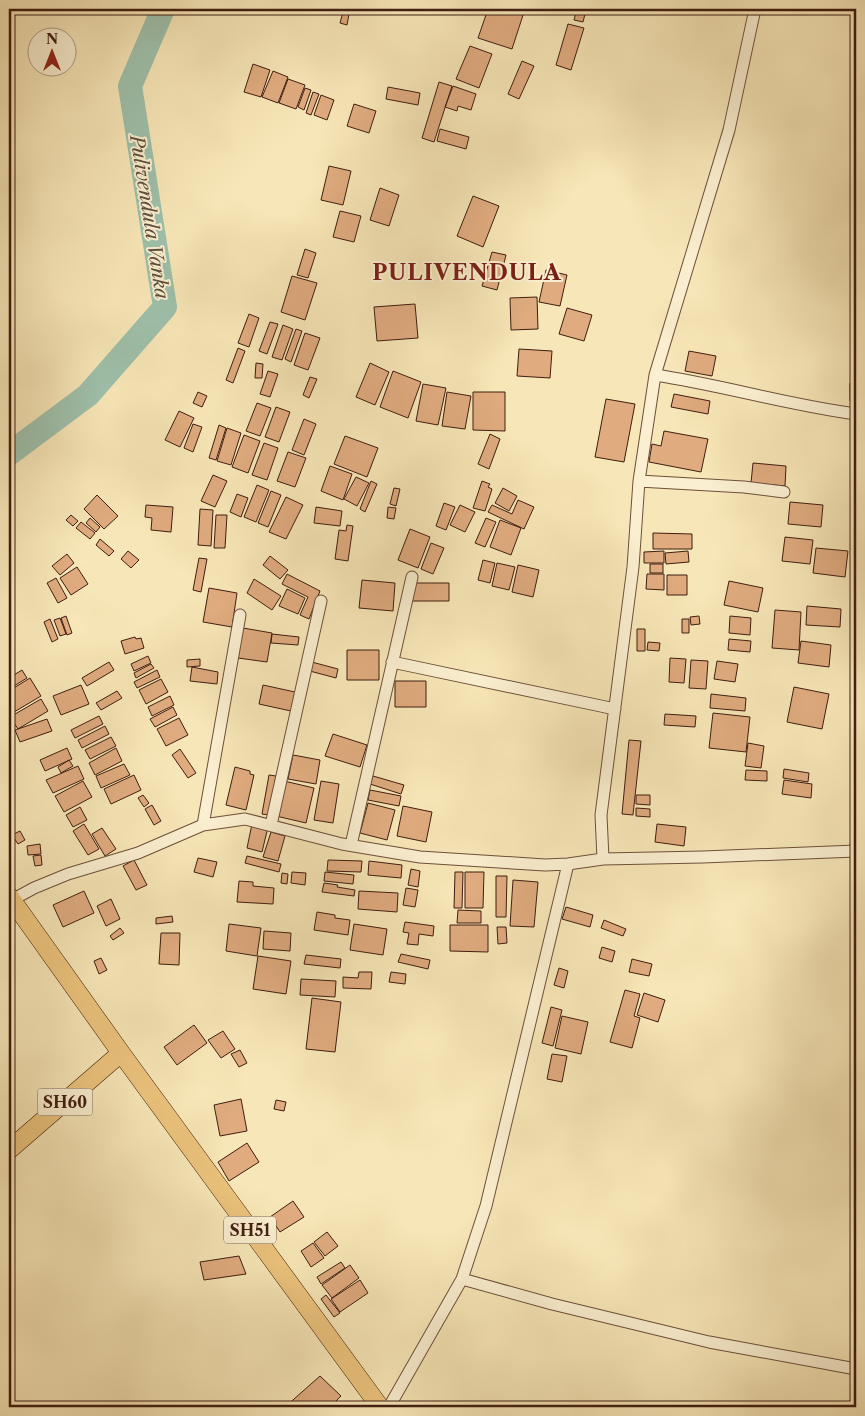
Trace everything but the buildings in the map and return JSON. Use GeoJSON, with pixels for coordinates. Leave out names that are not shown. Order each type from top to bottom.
{"type":"FeatureCollection","features":[{"type":"Feature","properties":{"kind":"main road","name":"SH51"},"geometry":{"type":"LineString","coordinates":[[10,898],[380,1407]]}},
{"type":"Feature","properties":{"kind":"main road","name":"SH60"},"geometry":{"type":"LineString","coordinates":[[9,1150],[121,1053]]}},
{"type":"Feature","properties":{"kind":"street"},"geometry":{"type":"LineString","coordinates":[[603,859],[601,815],[633,567],[639,481],[655,375],[729,130],[756,9]]}},
{"type":"Feature","properties":{"kind":"street"},"geometry":{"type":"LineString","coordinates":[[655,375],[856,414]]}},
{"type":"Feature","properties":{"kind":"street"},"geometry":{"type":"LineString","coordinates":[[639,481],[744,487],[784,492]]}},
{"type":"Feature","properties":{"kind":"street"},"geometry":{"type":"LineString","coordinates":[[351,845],[412,578]]}},
{"type":"Feature","properties":{"kind":"street"},"geometry":{"type":"LineString","coordinates":[[271,825],[321,601]]}},
{"type":"Feature","properties":{"kind":"street"},"geometry":{"type":"LineString","coordinates":[[203,825],[240,615]]}},
{"type":"Feature","properties":{"kind":"street"},"geometry":{"type":"LineString","coordinates":[[392,662],[615,709]]}},
{"type":"Feature","properties":{"kind":"street"},"geometry":{"type":"LineString","coordinates":[[10,898],[68,874],[138,853],[203,825],[245,819],[351,845],[420,857],[545,865],[603,859],[856,851]]}},
{"type":"Feature","properties":{"kind":"street"},"geometry":{"type":"LineString","coordinates":[[389,1407],[462,1279],[486,1206],[568,864]]}},
{"type":"Feature","properties":{"kind":"street"},"geometry":{"type":"LineString","coordinates":[[462,1279],[552,1304],[709,1342],[856,1369]]}},
{"type":"Feature","properties":{"kind":"waterway","name":"Pulivendula Vanka"},"geometry":{"type":"LineString","coordinates":[[9,454],[88,395],[165,307],[130,86],[163,9]]}},
{"type":"Feature","properties":{"kind":"district","name":"PULIVENDULA"},"geometry":{"type":"Point","coordinates":[467,272]}}]}
